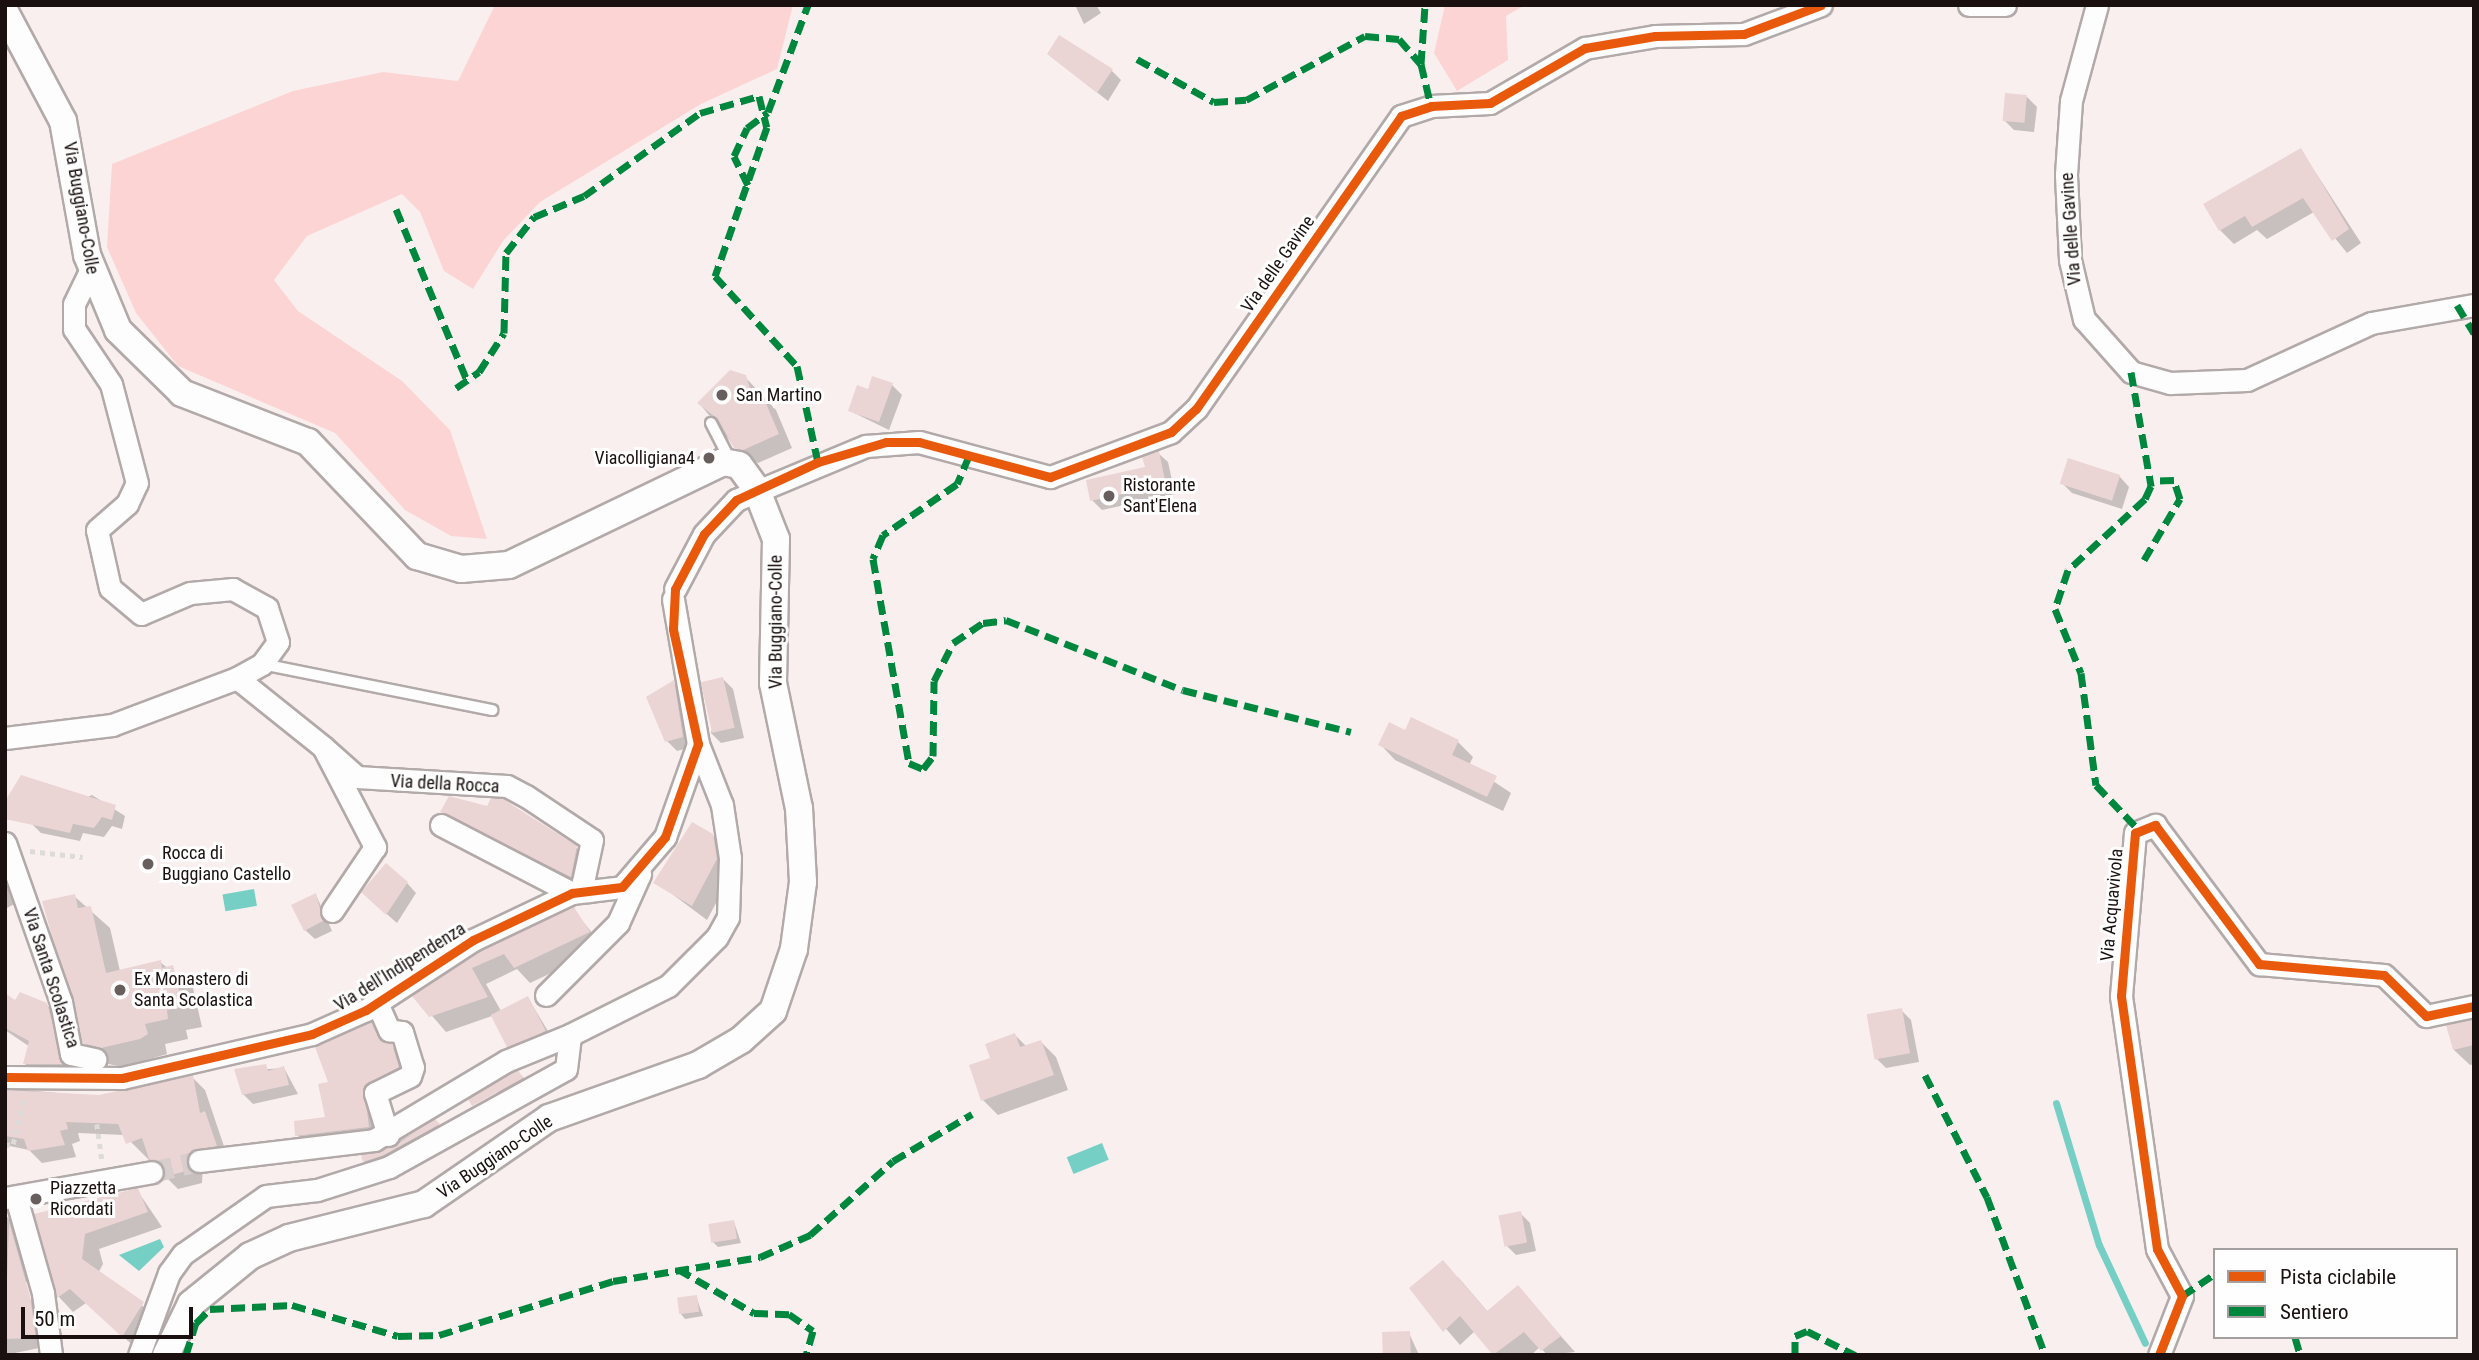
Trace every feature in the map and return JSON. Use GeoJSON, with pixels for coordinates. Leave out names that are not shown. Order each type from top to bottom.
{"type":"FeatureCollection","features":[{"type":"Feature","properties":{"kind":"street","name":"Via delle Gavine"},"geometry":{"type":"LineString","coordinates":[[756,488],[886,442],[919,442],[1050,477],[1071,473],[1171,432],[1196,409],[1401,116],[1431,106],[1490,103],[1584,48],[1635,38],[1744,34],[1821,5]]}},
{"type":"Feature","properties":{"kind":"street"},"geometry":{"type":"LineString","coordinates":[[1969,5],[2005,5]]}},
{"type":"Feature","properties":{"kind":"street","name":"Via delle Gavine"},"geometry":{"type":"LineString","coordinates":[[2096,5],[2071,102],[2066,175],[2070,260],[2084,319],[2132,372],[2170,383],[2247,380],[2371,323],[2474,305]]}},
{"type":"Feature","properties":{"kind":"street","name":"Via Buggiano-Colle"},"geometry":{"type":"LineString","coordinates":[[5,12],[63,121],[91,269],[118,330],[169,386],[308,442],[397,540],[438,564],[461,569],[509,565],[701,469],[732,463],[756,488],[776,539],[773,683],[802,844],[794,949],[773,1011],[741,1040],[698,1065],[549,1118],[424,1204],[289,1238],[250,1256],[191,1304],[156,1352]]}},
{"type":"Feature","properties":{"kind":"street"},"geometry":{"type":"LineString","coordinates":[[5,738],[112,725],[237,678],[262,664],[279,632],[267,608],[247,595],[205,590],[141,614],[110,588],[97,530],[127,504],[137,483],[111,384],[74,330],[74,304],[91,269]]}},
{"type":"Feature","properties":{"kind":"street","name":"Via dell'Indipendenza"},"geometry":{"type":"LineString","coordinates":[[15,1079],[154,1072],[312,1034],[377,1003],[473,940],[580,892],[622,887],[642,868],[665,837],[698,744],[674,594],[704,534],[756,488]]}},
{"type":"Feature","properties":{"kind":"street","name":"Via della Rocca"},"geometry":{"type":"LineString","coordinates":[[237,678],[357,777],[507,786],[526,796],[592,840],[580,892]]}},
{"type":"Feature","properties":{"kind":"street"},"geometry":{"type":"LineString","coordinates":[[199,1161],[334,1148],[388,1135],[506,1061],[570,1035],[668,986],[728,917],[727,828],[698,744]]}},
{"type":"Feature","properties":{"kind":"street","name":"Via della Rocca"},"geometry":{"type":"LineString","coordinates":[[323,747],[375,847],[332,911]]}},
{"type":"Feature","properties":{"kind":"street"},"geometry":{"type":"LineString","coordinates":[[441,825],[580,892]]}},
{"type":"Feature","properties":{"kind":"street","name":"Via Acquavivola"},"geometry":{"type":"LineString","coordinates":[[2159,1355],[2182,1296],[2157,1249],[2121,996],[2135,833],[2155,825],[2259,964],[2384,975],[2426,1016],[2474,1006]]}},
{"type":"Feature","properties":{"kind":"street","name":"Via Santa Scolastica"},"geometry":{"type":"LineString","coordinates":[[7,846],[61,1002],[71,1054],[95,1059]]}},
{"type":"Feature","properties":{"kind":"street"},"geometry":{"type":"LineString","coordinates":[[546,995],[618,923],[642,868]]}},
{"type":"Feature","properties":{"kind":"street"},"geometry":{"type":"LineString","coordinates":[[377,1003],[389,1030],[402,1032],[413,1067],[410,1076],[376,1093],[388,1135]]}},
{"type":"Feature","properties":{"kind":"street"},"geometry":{"type":"LineString","coordinates":[[156,1352],[169,1273],[183,1254],[266,1196],[351,1182],[449,1136],[566,1069],[570,1035]]}},
{"type":"Feature","properties":{"kind":"street"},"geometry":{"type":"LineString","coordinates":[[51,1355],[43,1293],[14,1203],[152,1172]]}},
{"type":"Feature","properties":{"kind":"lane"},"geometry":{"type":"LineString","coordinates":[[711,424],[732,463]]}},
{"type":"Feature","properties":{"kind":"lane"},"geometry":{"type":"LineString","coordinates":[[262,664],[492,710]]}},
{"type":"Feature","properties":{"kind":"path"},"geometry":{"type":"LineString","coordinates":[[7,846],[83,857]]}},
{"type":"Feature","properties":{"kind":"path"},"geometry":{"type":"LineString","coordinates":[[5,1145],[13,1144],[23,1112],[15,1079]]}},
{"type":"Feature","properties":{"kind":"shaded area"},"geometry":{"type":"Polygon","coordinates":[[[495,5],[793,5],[777,69],[701,104],[540,202],[503,241],[473,289],[444,271],[420,212],[402,194],[307,236],[274,280],[298,311],[402,381],[450,430],[487,539],[451,536],[405,510],[335,433],[178,366],[136,313],[107,247],[112,164],[293,91],[383,72],[458,81],[495,5]]]}},
{"type":"Feature","properties":{"kind":"shaded area"},"geometry":{"type":"Polygon","coordinates":[[[1445,5],[1525,5],[1506,16],[1508,60],[1457,91],[1434,53],[1445,5]]]}},
{"type":"Feature","properties":{"kind":"water"},"geometry":{"type":"Polygon","coordinates":[[[254,889],[257,906],[225,911],[222,895],[254,889]]]}},
{"type":"Feature","properties":{"kind":"water"},"geometry":{"type":"Polygon","coordinates":[[[1102,1143],[1109,1160],[1074,1174],[1067,1157],[1102,1143]]]}},
{"type":"Feature","properties":{"kind":"water"},"geometry":{"type":"Polygon","coordinates":[[[160,1239],[164,1247],[139,1271],[119,1255],[160,1239]]]}},
{"type":"Feature","properties":{"kind":"building"},"geometry":{"type":"Polygon","coordinates":[[[1059,35],[1113,69],[1097,93],[1047,54],[1059,35]]]}},
{"type":"Feature","properties":{"kind":"building"},"geometry":{"type":"Polygon","coordinates":[[[2005,93],[2027,95],[2024,123],[2003,121],[2005,93]]]}},
{"type":"Feature","properties":{"kind":"building"},"geometry":{"type":"Polygon","coordinates":[[[2301,148],[2349,229],[2332,241],[2303,198],[2252,227],[2245,216],[2219,231],[2203,204],[2301,148]]]}},
{"type":"Feature","properties":{"kind":"building"},"geometry":{"type":"Polygon","coordinates":[[[730,370],[746,375],[753,399],[762,394],[779,434],[743,450],[734,448],[718,419],[697,403],[730,370]]]}},
{"type":"Feature","properties":{"kind":"building"},"geometry":{"type":"Polygon","coordinates":[[[872,376],[893,383],[879,422],[848,411],[857,385],[868,389],[872,376]]]}},
{"type":"Feature","properties":{"kind":"building"},"geometry":{"type":"Polygon","coordinates":[[[1159,451],[1166,485],[1090,501],[1086,480],[1145,467],[1142,457],[1159,451]]]}},
{"type":"Feature","properties":{"kind":"building"},"geometry":{"type":"Polygon","coordinates":[[[2068,458],[2120,475],[2112,501],[2060,484],[2068,458]]]}},
{"type":"Feature","properties":{"kind":"building"},"geometry":{"type":"Polygon","coordinates":[[[723,677],[735,728],[712,733],[701,682],[723,677]]]}},
{"type":"Feature","properties":{"kind":"building"},"geometry":{"type":"Polygon","coordinates":[[[674,680],[683,737],[665,742],[646,697],[674,680]]]}},
{"type":"Feature","properties":{"kind":"building"},"geometry":{"type":"Polygon","coordinates":[[[1411,717],[1459,740],[1452,755],[1497,776],[1487,797],[1378,745],[1389,722],[1405,730],[1411,717]]]}},
{"type":"Feature","properties":{"kind":"building"},"geometry":{"type":"Polygon","coordinates":[[[21,775],[116,805],[112,820],[102,817],[94,828],[73,824],[70,833],[5,819],[5,801],[21,775]]]}},
{"type":"Feature","properties":{"kind":"building"},"geometry":{"type":"Polygon","coordinates":[[[449,796],[487,806],[491,798],[503,799],[577,846],[571,877],[440,812],[449,796]]]}},
{"type":"Feature","properties":{"kind":"building"},"geometry":{"type":"Polygon","coordinates":[[[692,822],[713,834],[717,859],[692,906],[653,883],[692,822]]]}},
{"type":"Feature","properties":{"kind":"building"},"geometry":{"type":"Polygon","coordinates":[[[386,863],[408,882],[386,915],[361,892],[386,863]]]}},
{"type":"Feature","properties":{"kind":"building"},"geometry":{"type":"Polygon","coordinates":[[[316,893],[323,921],[304,931],[291,905],[316,893]]]}},
{"type":"Feature","properties":{"kind":"building","name":"Ex Monastero di Santa Scolastica"},"geometry":{"type":"Polygon","coordinates":[[[75,894],[78,908],[91,906],[106,973],[161,960],[162,968],[173,965],[183,1007],[167,1010],[168,1019],[145,1024],[148,1034],[140,1039],[101,1048],[82,1043],[42,901],[75,894]]]}},
{"type":"Feature","properties":{"kind":"building"},"geometry":{"type":"Polygon","coordinates":[[[574,907],[590,932],[514,968],[504,954],[472,968],[488,997],[429,1017],[412,996],[479,951],[574,907]]]}},
{"type":"Feature","properties":{"kind":"building"},"geometry":{"type":"Polygon","coordinates":[[[20,992],[47,1003],[64,1064],[23,1064],[29,1041],[5,1028],[5,993],[15,1000],[20,992]]]}},
{"type":"Feature","properties":{"kind":"building"},"geometry":{"type":"Polygon","coordinates":[[[528,996],[546,1031],[508,1050],[491,1015],[528,996]]]}},
{"type":"Feature","properties":{"kind":"building"},"geometry":{"type":"Polygon","coordinates":[[[1902,1008],[1910,1053],[1875,1060],[1867,1014],[1902,1008]]]}},
{"type":"Feature","properties":{"kind":"building"},"geometry":{"type":"Polygon","coordinates":[[[2474,1019],[2474,1045],[2453,1050],[2446,1025],[2474,1019]]]}},
{"type":"Feature","properties":{"kind":"building"},"geometry":{"type":"Polygon","coordinates":[[[371,1022],[381,1040],[392,1044],[399,1067],[364,1086],[369,1127],[295,1136],[294,1121],[325,1117],[318,1084],[328,1082],[315,1047],[371,1022]]]}},
{"type":"Feature","properties":{"kind":"building"},"geometry":{"type":"Polygon","coordinates":[[[1015,1033],[1020,1047],[1041,1040],[1054,1075],[981,1101],[969,1065],[990,1058],[985,1044],[1015,1033]]]}},
{"type":"Feature","properties":{"kind":"building"},"geometry":{"type":"Polygon","coordinates":[[[266,1064],[268,1071],[284,1066],[289,1085],[242,1095],[234,1069],[266,1064]]]}},
{"type":"Feature","properties":{"kind":"building"},"geometry":{"type":"Polygon","coordinates":[[[518,1070],[523,1078],[472,1106],[468,1099],[518,1070]]]}},
{"type":"Feature","properties":{"kind":"building"},"geometry":{"type":"Polygon","coordinates":[[[193,1075],[200,1113],[205,1111],[217,1146],[191,1151],[190,1170],[164,1177],[162,1164],[149,1159],[142,1138],[126,1144],[118,1124],[66,1122],[68,1129],[60,1131],[65,1145],[28,1151],[24,1139],[5,1136],[5,1090],[99,1095],[193,1075]]]}},
{"type":"Feature","properties":{"kind":"building"},"geometry":{"type":"Polygon","coordinates":[[[435,1119],[440,1124],[384,1155],[363,1162],[361,1155],[393,1147],[435,1119]]]}},
{"type":"Feature","properties":{"kind":"building"},"geometry":{"type":"Polygon","coordinates":[[[138,1188],[148,1212],[85,1234],[82,1259],[144,1302],[122,1337],[70,1289],[57,1298],[34,1214],[138,1188]]]}},
{"type":"Feature","properties":{"kind":"building"},"geometry":{"type":"Polygon","coordinates":[[[1521,1211],[1527,1242],[1505,1247],[1498,1215],[1521,1211]]]}},
{"type":"Feature","properties":{"kind":"building"},"geometry":{"type":"Polygon","coordinates":[[[734,1220],[737,1239],[711,1243],[708,1224],[734,1220]]]}},
{"type":"Feature","properties":{"kind":"building"},"geometry":{"type":"Polygon","coordinates":[[[9,1222],[30,1296],[36,1338],[5,1339],[9,1222]]]}},
{"type":"Feature","properties":{"kind":"building"},"geometry":{"type":"Polygon","coordinates":[[[1443,1260],[1487,1311],[1518,1285],[1561,1336],[1541,1351],[1524,1332],[1493,1355],[1460,1316],[1443,1332],[1409,1288],[1443,1260]]]}},
{"type":"Feature","properties":{"kind":"building"},"geometry":{"type":"Polygon","coordinates":[[[697,1295],[699,1312],[679,1314],[677,1297],[697,1295]]]}},
{"type":"Feature","properties":{"kind":"building"},"geometry":{"type":"Polygon","coordinates":[[[1410,1331],[1411,1354],[1383,1355],[1382,1332],[1410,1331]]]}},
{"type":"Feature","properties":{"kind":"waterway"},"geometry":{"type":"LineString","coordinates":[[2056,1103],[2099,1245],[2145,1343]]}},
{"type":"Feature","properties":{"kind":"tunnel"},"geometry":{"type":"LineString","coordinates":[[152,1172],[199,1161]]}},
{"type":"Feature","properties":{"kind":"marked path"},"geometry":{"type":"LineString","coordinates":[[748,185],[734,156],[747,128],[768,112],[808,5]]}},
{"type":"Feature","properties":{"kind":"marked path"},"geometry":{"type":"LineString","coordinates":[[1421,64],[1425,5]]}},
{"type":"Feature","properties":{"kind":"marked path"},"geometry":{"type":"LineString","coordinates":[[1137,59],[1214,102],[1246,100],[1365,36],[1399,39],[1421,64],[1431,106]]}},
{"type":"Feature","properties":{"kind":"marked path"},"geometry":{"type":"LineString","coordinates":[[456,388],[479,372],[504,333],[506,253],[534,217],[584,196],[700,113],[759,96],[767,127],[715,276],[797,366],[818,462]]}},
{"type":"Feature","properties":{"kind":"marked path"},"geometry":{"type":"LineString","coordinates":[[396,209],[467,380]]}},
{"type":"Feature","properties":{"kind":"marked path"},"geometry":{"type":"LineString","coordinates":[[2457,305],[2474,333]]}},
{"type":"Feature","properties":{"kind":"marked path"},"geometry":{"type":"LineString","coordinates":[[2131,372],[2151,486],[2145,499],[2068,570],[2055,609],[2081,673],[2096,785],[2139,830]]}},
{"type":"Feature","properties":{"kind":"marked path"},"geometry":{"type":"LineString","coordinates":[[969,456],[957,484],[883,535],[873,559],[909,763],[923,769],[933,756],[934,681],[953,643],[983,623],[1006,620],[1183,690],[1351,732]]}},
{"type":"Feature","properties":{"kind":"marked path"},"geometry":{"type":"LineString","coordinates":[[2144,560],[2180,499],[2174,480],[2149,481]]}},
{"type":"Feature","properties":{"kind":"marked path"},"geometry":{"type":"LineString","coordinates":[[1925,1075],[1987,1197],[2045,1355]]}},
{"type":"Feature","properties":{"kind":"marked path"},"geometry":{"type":"LineString","coordinates":[[186,1355],[196,1323],[210,1309],[292,1305],[398,1336],[439,1335],[613,1281],[760,1257],[810,1235],[893,1161],[972,1114]]}},
{"type":"Feature","properties":{"kind":"marked path"},"geometry":{"type":"LineString","coordinates":[[678,1269],[754,1313],[789,1314],[813,1331],[806,1355]]}},
{"type":"Feature","properties":{"kind":"marked path"},"geometry":{"type":"LineString","coordinates":[[2182,1296],[2213,1275]]}},
{"type":"Feature","properties":{"kind":"marked path"},"geometry":{"type":"LineString","coordinates":[[1795,1355],[1795,1336],[1807,1331],[1855,1355]]}},
{"type":"Feature","properties":{"kind":"marked path"},"geometry":{"type":"LineString","coordinates":[[2296,1339],[2300,1355]]}},
{"type":"Feature","properties":{"kind":"cycle path"},"geometry":{"type":"LineString","coordinates":[[5,1077],[122,1078],[312,1034],[366,1010],[473,940],[572,893],[622,887],[665,837],[698,744],[673,629],[675,589],[704,534],[736,500],[818,462],[886,442],[919,442],[1050,477],[1171,432],[1196,409],[1401,116],[1431,106],[1490,103],[1585,48],[1655,36],[1744,34],[1821,5]]}},
{"type":"Feature","properties":{"kind":"cycle path"},"geometry":{"type":"LineString","coordinates":[[2159,1355],[2182,1296],[2157,1249],[2121,996],[2135,833],[2155,825],[2259,964],[2384,975],[2426,1016],[2474,1006]]}},
{"type":"Feature","properties":{"kind":"place","name":"San Martino"},"geometry":{"type":"Point","coordinates":[722,395]}},
{"type":"Feature","properties":{"kind":"place","name":"Viacolligiana4"},"geometry":{"type":"Point","coordinates":[709,458]}},
{"type":"Feature","properties":{"kind":"place","name":"Ristorante Sant'Elena"},"geometry":{"type":"Point","coordinates":[1109,496]}},
{"type":"Feature","properties":{"kind":"place","name":"Rocca di Buggiano Castello"},"geometry":{"type":"Point","coordinates":[148,864]}},
{"type":"Feature","properties":{"kind":"place","name":"Ex Monastero di Santa Scolastica"},"geometry":{"type":"Point","coordinates":[120,990]}},
{"type":"Feature","properties":{"kind":"place","name":"Piazzetta Ricordati"},"geometry":{"type":"Point","coordinates":[36,1199]}}]}
